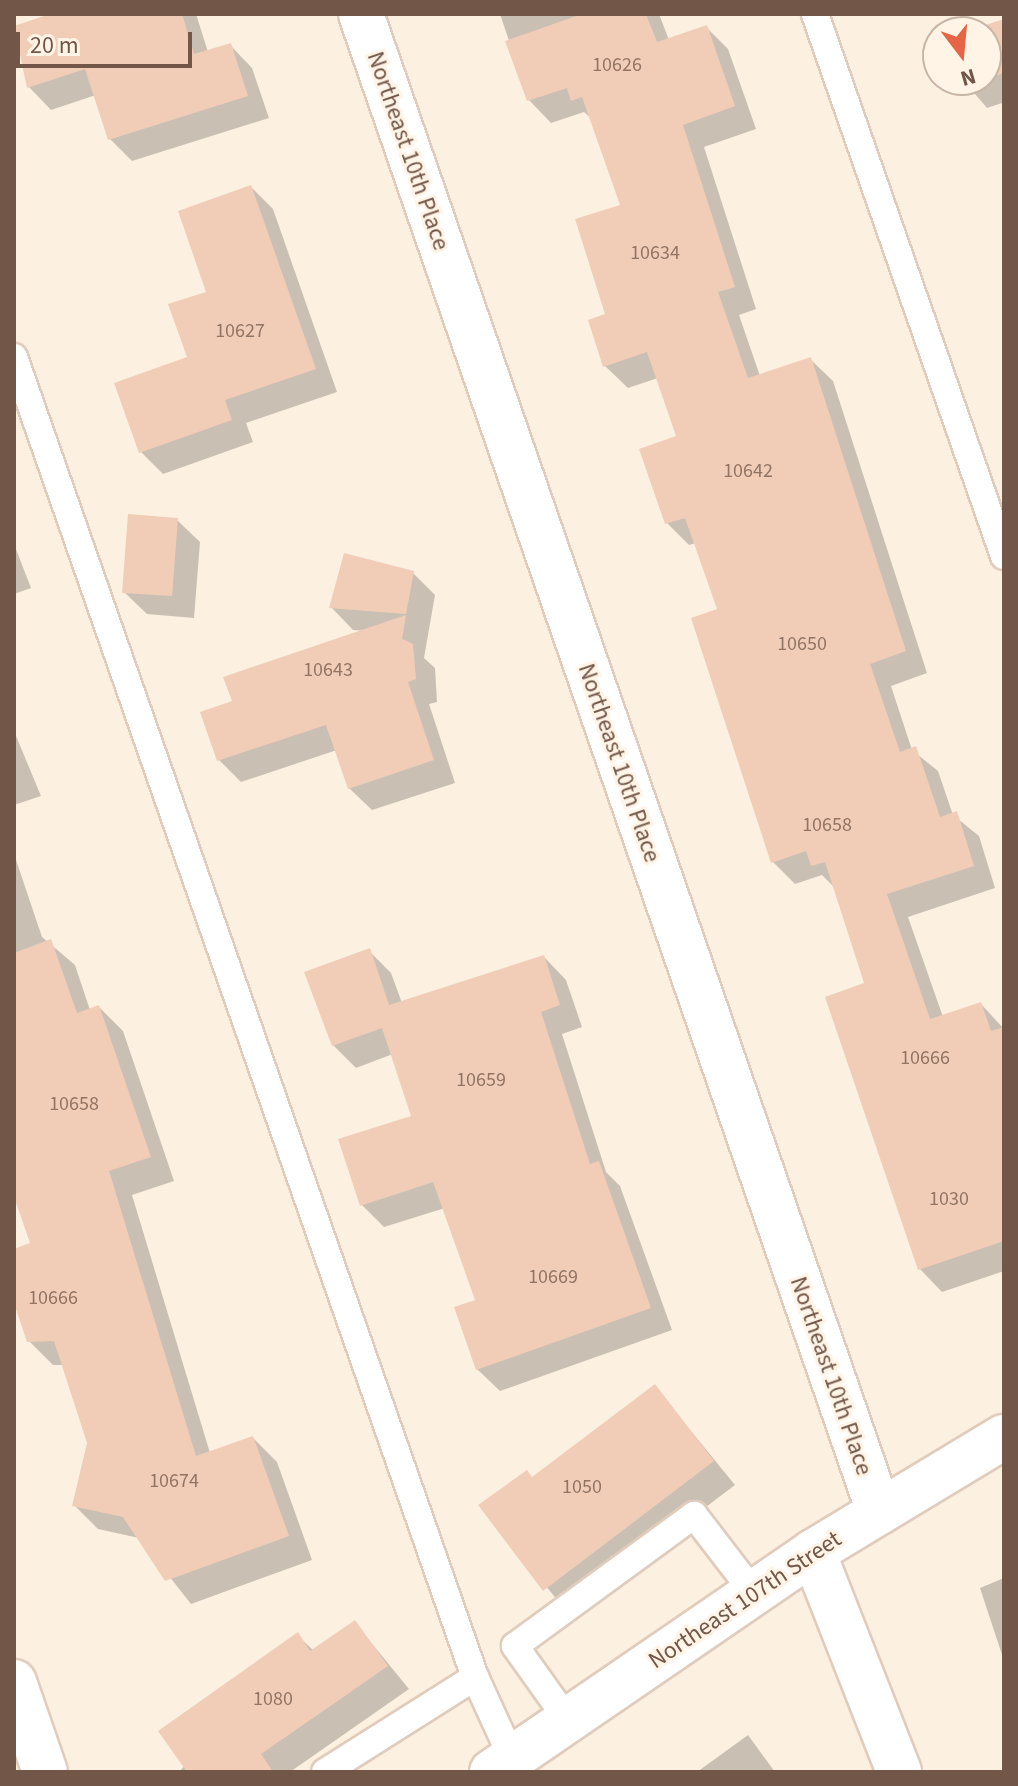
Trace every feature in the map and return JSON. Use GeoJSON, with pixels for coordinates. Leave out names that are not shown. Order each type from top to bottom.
{"type":"FeatureCollection","features":[{"type":"Feature","properties":{"kind":"street","name":"Northeast 10th Place"},"geometry":{"type":"LineString","coordinates":[[361,14],[879,1512]]}},
{"type":"Feature","properties":{"kind":"street","name":"Northeast 107th Street"},"geometry":{"type":"LineString","coordinates":[[502,1765],[813,1552],[1004,1437]]}},
{"type":"Feature","properties":{"kind":"street"},"geometry":{"type":"LineString","coordinates":[[813,1552],[899,1772]]}},
{"type":"Feature","properties":{"kind":"street"},"geometry":{"type":"LineString","coordinates":[[14,1682],[45,1772]]}},
{"type":"Feature","properties":{"kind":"lane"},"geometry":{"type":"LineString","coordinates":[[815,14],[1004,556]]}},
{"type":"Feature","properties":{"kind":"lane"},"geometry":{"type":"LineString","coordinates":[[14,357],[475,1677],[502,1765]]}},
{"type":"Feature","properties":{"kind":"lane"},"geometry":{"type":"LineString","coordinates":[[567,1719],[515,1646],[694,1515],[753,1592]]}},
{"type":"Feature","properties":{"kind":"lane"},"geometry":{"type":"LineString","coordinates":[[325,1772],[475,1677]]}},
{"type":"Feature","properties":{"kind":"building"},"geometry":{"type":"Polygon","coordinates":[[[50,14],[182,14],[194,54],[231,43],[248,96],[108,140],[85,69],[27,88],[14,26],[50,14]]]}},
{"type":"Feature","properties":{"kind":"building"},"geometry":{"type":"Polygon","coordinates":[[[582,14],[646,14],[657,42],[707,25],[735,106],[683,125],[735,287],[718,292],[748,378],[811,357],[906,651],[870,664],[900,752],[916,746],[940,817],[957,811],[974,866],[887,894],[930,1019],[981,1002],[991,1031],[1004,1027],[1004,1241],[918,1270],[825,997],[864,983],[825,862],[811,866],[806,851],[771,863],[691,618],[717,609],[685,518],[665,524],[639,449],[676,436],[647,352],[603,367],[588,320],[605,314],[575,219],[620,205],[582,97],[571,101],[567,88],[527,101],[505,41],[582,14]]]}},
{"type":"Feature","properties":{"kind":"building"},"geometry":{"type":"Polygon","coordinates":[[[1004,19],[1002,74],[1002,20],[1004,19]]]}},
{"type":"Feature","properties":{"kind":"building"},"geometry":{"type":"Polygon","coordinates":[[[251,185],[316,369],[225,400],[232,420],[139,453],[114,383],[187,357],[168,304],[206,292],[178,211],[251,185]]]}},
{"type":"Feature","properties":{"kind":"building"},"geometry":{"type":"Polygon","coordinates":[[[128,514],[178,518],[172,596],[122,593],[128,514]]]}},
{"type":"Feature","properties":{"kind":"building"},"geometry":{"type":"Polygon","coordinates":[[[344,553],[414,571],[406,614],[329,608],[344,553]]]}},
{"type":"Feature","properties":{"kind":"building"},"geometry":{"type":"Polygon","coordinates":[[[406,615],[402,639],[413,644],[416,679],[408,682],[434,760],[348,789],[326,725],[217,761],[200,712],[232,701],[223,677],[406,615]]]}},
{"type":"Feature","properties":{"kind":"building"},"geometry":{"type":"Polygon","coordinates":[[[51,939],[77,1013],[99,1005],[151,1157],[109,1171],[196,1456],[253,1436],[289,1536],[165,1581],[123,1517],[72,1506],[87,1443],[54,1341],[27,1342],[14,1303],[14,1249],[30,1243],[14,1197],[14,953],[51,939]]]}},
{"type":"Feature","properties":{"kind":"building"},"geometry":{"type":"Polygon","coordinates":[[[370,948],[389,1005],[544,955],[560,1005],[541,1012],[590,1164],[599,1161],[651,1308],[476,1370],[454,1307],[475,1300],[433,1182],[360,1206],[338,1139],[411,1116],[382,1028],[332,1046],[304,972],[370,948]]]}},
{"type":"Feature","properties":{"kind":"building"},"geometry":{"type":"Polygon","coordinates":[[[655,1384],[714,1461],[543,1591],[478,1505],[527,1470],[532,1477],[655,1384]]]}},
{"type":"Feature","properties":{"kind":"building"},"geometry":{"type":"Polygon","coordinates":[[[355,1620],[388,1666],[261,1754],[273,1772],[187,1772],[158,1731],[298,1632],[310,1651],[355,1620]]]}}]}
